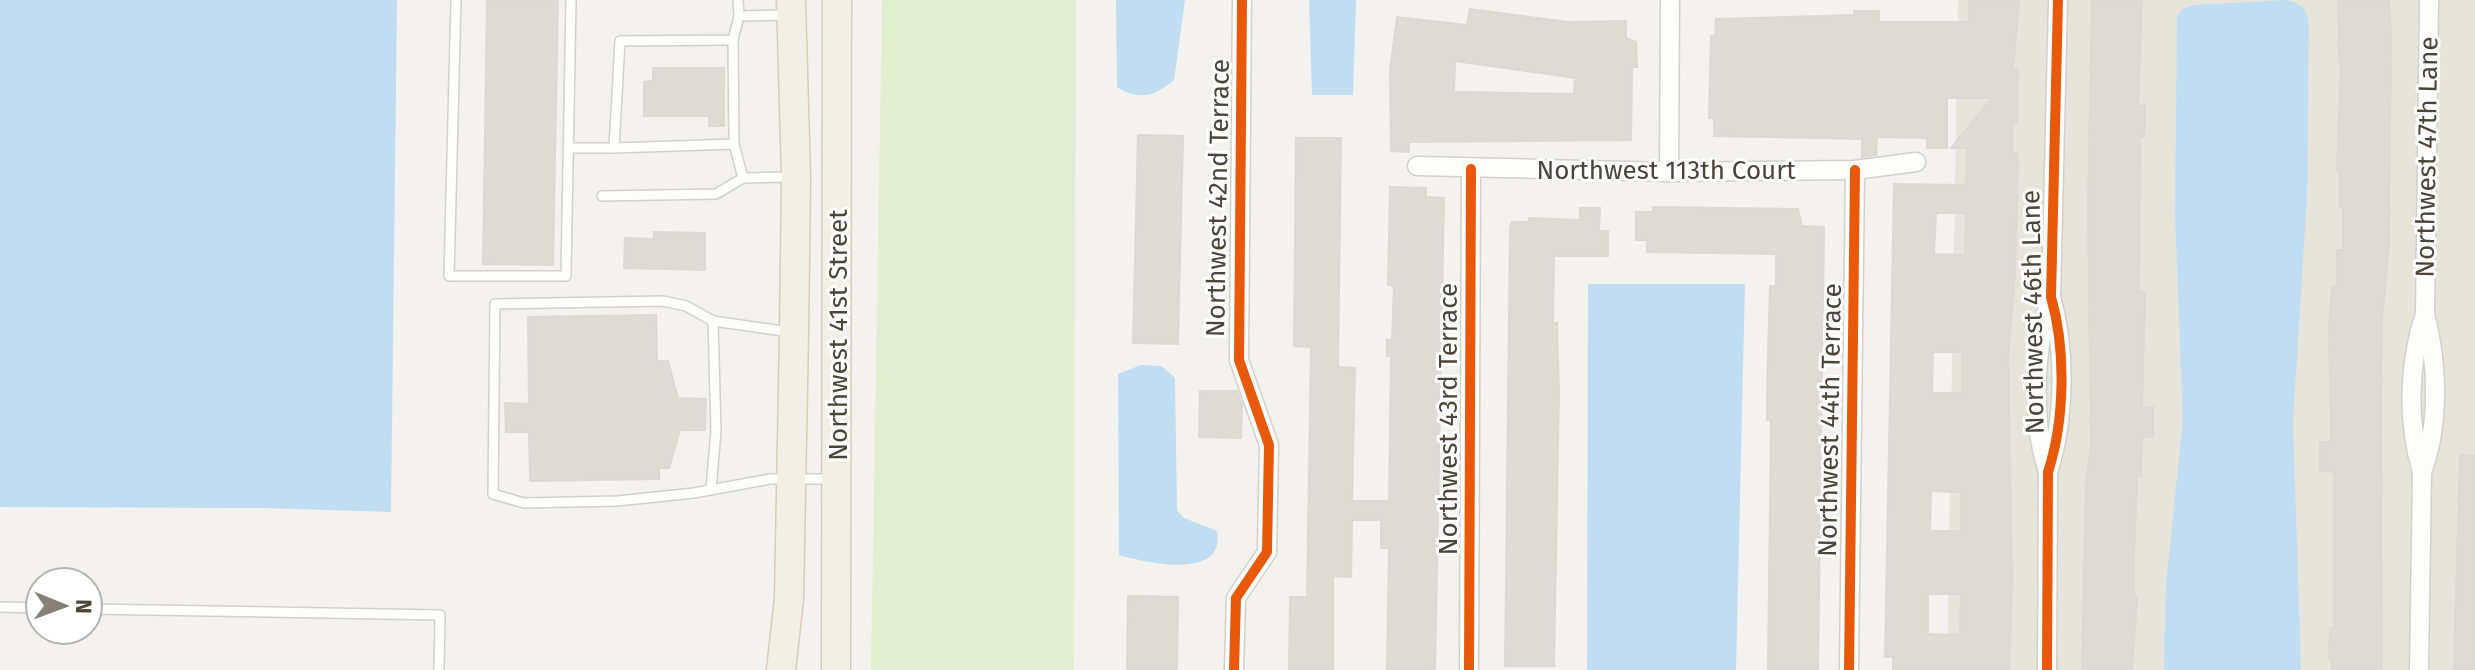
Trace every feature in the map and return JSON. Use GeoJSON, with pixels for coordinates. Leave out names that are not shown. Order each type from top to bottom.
{"type":"FeatureCollection","features":[{"type":"Feature","properties":{"kind":"main road","name":"Northwest 41st Street"},"geometry":{"type":"LineString","coordinates":[[836,670],[839,479],[837,0]]}},
{"type":"Feature","properties":{"kind":"main road","name":"Northwest 41st Street"},"geometry":{"type":"LineString","coordinates":[[781,670],[789,599],[794,333],[796,177],[791,7]]}},
{"type":"Feature","properties":{"kind":"main road"},"geometry":{"type":"LineString","coordinates":[[796,177],[819,212],[838,231]]}},
{"type":"Feature","properties":{"kind":"main road","name":"Northwest 41st Street"},"geometry":{"type":"LineString","coordinates":[[789,599],[798,630],[798,670]]}},
{"type":"Feature","properties":{"kind":"street","name":"Northwest 42nd Terrace"},"geometry":{"type":"LineString","coordinates":[[1234,670],[1236,598],[1267,552],[1269,445],[1239,360],[1242,0]]}},
{"type":"Feature","properties":{"kind":"street"},"geometry":{"type":"LineString","coordinates":[[1669,172],[1670,0]]}},
{"type":"Feature","properties":{"kind":"street","name":"Northwest 46th Lane"},"geometry":{"type":"LineString","coordinates":[[2047,670],[2048,472],[2057,445],[2049,407],[2050,359],[2059,324],[2051,297],[2058,0]]}},
{"type":"Feature","properties":{"kind":"street","name":"Northwest 47th Lane"},"geometry":{"type":"LineString","coordinates":[[2422,472],[2433,443],[2433,343],[2425,314],[2429,0]]}},
{"type":"Feature","properties":{"kind":"street","name":"Northwest 113th Court"},"geometry":{"type":"LineString","coordinates":[[1417,166],[1669,172],[1855,170],[1916,162]]}},
{"type":"Feature","properties":{"kind":"street","name":"Northwest 43rd Terrace"},"geometry":{"type":"LineString","coordinates":[[1469,670],[1471,169]]}},
{"type":"Feature","properties":{"kind":"street","name":"Northwest 44th Terrace"},"geometry":{"type":"LineString","coordinates":[[1849,670],[1855,170]]}},
{"type":"Feature","properties":{"kind":"street","name":"Northwest 47th Lane"},"geometry":{"type":"LineString","coordinates":[[2419,670],[2422,472],[2414,444],[2413,415],[2415,343],[2425,314]]}},
{"type":"Feature","properties":{"kind":"street"},"geometry":{"type":"LineString","coordinates":[[2414,370],[2433,370]]}},
{"type":"Feature","properties":{"kind":"street"},"geometry":{"type":"LineString","coordinates":[[2413,415],[2433,415]]}},
{"type":"Feature","properties":{"kind":"lane"},"geometry":{"type":"LineString","coordinates":[[456,0],[449,276],[566,276],[571,148],[571,0]]}},
{"type":"Feature","properties":{"kind":"lane"},"geometry":{"type":"LineString","coordinates":[[738,0],[739,16],[733,40],[734,144],[743,178]]}},
{"type":"Feature","properties":{"kind":"lane"},"geometry":{"type":"LineString","coordinates":[[739,16],[791,7]]}},
{"type":"Feature","properties":{"kind":"lane"},"geometry":{"type":"LineString","coordinates":[[614,148],[620,41],[733,40]]}},
{"type":"Feature","properties":{"kind":"lane"},"geometry":{"type":"LineString","coordinates":[[571,148],[734,144]]}},
{"type":"Feature","properties":{"kind":"lane"},"geometry":{"type":"LineString","coordinates":[[602,196],[716,194],[743,178],[796,177]]}},
{"type":"Feature","properties":{"kind":"lane"},"geometry":{"type":"LineString","coordinates":[[794,333],[713,321],[686,306],[663,301],[495,304],[493,494],[524,503],[601,501],[791,479],[839,479]]}},
{"type":"Feature","properties":{"kind":"lane"},"geometry":{"type":"LineString","coordinates":[[711,489],[716,431],[713,321]]}},
{"type":"Feature","properties":{"kind":"lane"},"geometry":{"type":"LineString","coordinates":[[0,607],[24,608]]}},
{"type":"Feature","properties":{"kind":"lane"},"geometry":{"type":"LineString","coordinates":[[104,609],[440,615],[439,670]]}},
{"type":"Feature","properties":{"kind":"shaded area"},"geometry":{"type":"Polygon","coordinates":[[[1958,0],[2475,0],[2475,670],[1947,670],[1958,0]]]}},
{"type":"Feature","properties":{"kind":"green space"},"geometry":{"type":"Polygon","coordinates":[[[882,0],[1076,0],[1074,670],[871,670],[882,0]]]}},
{"type":"Feature","properties":{"kind":"water"},"geometry":{"type":"Polygon","coordinates":[[[0,0],[397,0],[391,512],[0,507],[0,0]]]}},
{"type":"Feature","properties":{"kind":"water"},"geometry":{"type":"Polygon","coordinates":[[[1116,0],[1185,0],[1174,80],[1160,90],[1140,95],[1117,87],[1116,0]]]}},
{"type":"Feature","properties":{"kind":"water"},"geometry":{"type":"Polygon","coordinates":[[[1309,0],[1356,0],[1353,95],[1312,95],[1309,0]]]}},
{"type":"Feature","properties":{"kind":"water"},"geometry":{"type":"Polygon","coordinates":[[[2286,0],[2303,8],[2309,26],[2307,196],[2293,422],[2301,670],[2164,670],[2166,585],[2183,419],[2175,216],[2177,16],[2182,9],[2194,5],[2286,0]]]}},
{"type":"Feature","properties":{"kind":"water"},"geometry":{"type":"Polygon","coordinates":[[[1588,284],[1745,284],[1736,670],[1587,670],[1588,284]]]}},
{"type":"Feature","properties":{"kind":"water"},"geometry":{"type":"Polygon","coordinates":[[[1141,365],[1162,366],[1175,378],[1177,510],[1184,518],[1217,531],[1216,547],[1209,557],[1197,563],[1163,564],[1119,555],[1118,374],[1141,365]]]}},
{"type":"Feature","properties":{"kind":"building"},"geometry":{"type":"Polygon","coordinates":[[[487,0],[558,0],[553,265],[483,264],[487,0]]]}},
{"type":"Feature","properties":{"kind":"building"},"geometry":{"type":"Polygon","coordinates":[[[1969,0],[2019,0],[2013,69],[2018,69],[2017,123],[2012,123],[2012,154],[2017,154],[2018,163],[2015,270],[2008,358],[2012,581],[2009,670],[1893,670],[1893,657],[1885,657],[1894,184],[1966,185],[1967,148],[1951,148],[1992,98],[1947,98],[1947,148],[1927,148],[1927,138],[1877,137],[1876,155],[1862,157],[1862,139],[1714,136],[1714,118],[1709,118],[1711,36],[1715,36],[1716,19],[1854,15],[1854,11],[1879,11],[1879,22],[1969,22],[1969,0]],[[1936,213],[1934,254],[1965,255],[1966,213],[1936,213]],[[1933,352],[1932,393],[1962,393],[1962,352],[1933,352]],[[1931,491],[1930,531],[1961,531],[1961,492],[1931,491]],[[1928,594],[1928,634],[1960,635],[1961,594],[1928,594]]]}},
{"type":"Feature","properties":{"kind":"building"},"geometry":{"type":"Polygon","coordinates":[[[2092,0],[2142,0],[2138,106],[2145,106],[2144,137],[2140,137],[2139,292],[2145,292],[2142,407],[2153,407],[2153,437],[2142,437],[2141,476],[2137,476],[2134,597],[2137,597],[2132,670],[2082,670],[2086,483],[2091,445],[2088,209],[2092,0]]]}},
{"type":"Feature","properties":{"kind":"building"},"geometry":{"type":"Polygon","coordinates":[[[2338,0],[2389,0],[2389,245],[2382,318],[2381,404],[2382,670],[2332,670],[2332,659],[2329,659],[2330,628],[2334,628],[2334,472],[2320,471],[2320,442],[2331,442],[2329,325],[2332,286],[2337,286],[2337,250],[2343,250],[2343,207],[2340,207],[2340,171],[2337,171],[2341,62],[2338,0]]]}},
{"type":"Feature","properties":{"kind":"building"},"geometry":{"type":"Polygon","coordinates":[[[1470,9],[1567,22],[1626,21],[1626,38],[1636,42],[1637,67],[1632,67],[1631,140],[1409,142],[1409,152],[1391,151],[1390,70],[1397,17],[1467,25],[1470,9]],[[1455,61],[1454,92],[1574,94],[1575,78],[1455,61]]]}},
{"type":"Feature","properties":{"kind":"building"},"geometry":{"type":"Polygon","coordinates":[[[653,68],[724,68],[724,126],[709,126],[709,116],[644,116],[644,82],[653,81],[653,68]]]}},
{"type":"Feature","properties":{"kind":"building"},"geometry":{"type":"Polygon","coordinates":[[[1138,135],[1183,136],[1178,344],[1133,343],[1138,135]]]}},
{"type":"Feature","properties":{"kind":"building"},"geometry":{"type":"Polygon","coordinates":[[[1296,138],[1341,138],[1338,367],[1355,368],[1352,501],[1389,501],[1391,356],[1387,356],[1387,340],[1392,340],[1394,286],[1388,285],[1390,187],[1426,188],[1426,197],[1444,198],[1435,670],[1387,669],[1389,548],[1381,548],[1381,520],[1352,520],[1351,577],[1333,576],[1333,670],[1289,670],[1290,597],[1307,597],[1311,347],[1294,346],[1296,138]]]}},
{"type":"Feature","properties":{"kind":"building"},"geometry":{"type":"Polygon","coordinates":[[[1653,207],[1798,209],[1802,226],[1824,227],[1818,670],[1768,670],[1771,420],[1767,420],[1767,391],[1770,286],[1776,286],[1776,254],[1647,252],[1647,240],[1636,240],[1636,212],[1653,212],[1653,207]]]}},
{"type":"Feature","properties":{"kind":"building"},"geometry":{"type":"Polygon","coordinates":[[[1580,208],[1600,208],[1599,231],[1608,231],[1608,256],[1554,256],[1553,323],[1557,323],[1559,392],[1554,666],[1505,666],[1510,227],[1512,222],[1529,222],[1529,218],[1580,220],[1580,208]]]}},
{"type":"Feature","properties":{"kind":"building"},"geometry":{"type":"Polygon","coordinates":[[[654,232],[705,233],[705,270],[624,268],[625,238],[654,239],[654,232]]]}},
{"type":"Feature","properties":{"kind":"building"},"geometry":{"type":"Polygon","coordinates":[[[656,315],[657,361],[668,361],[678,398],[706,399],[705,430],[680,430],[669,468],[659,468],[659,479],[530,481],[529,432],[506,432],[505,403],[529,404],[528,317],[656,315]]]}},
{"type":"Feature","properties":{"kind":"building"},"geometry":{"type":"Polygon","coordinates":[[[1200,391],[1237,391],[1242,405],[1241,438],[1199,437],[1200,391]]]}},
{"type":"Feature","properties":{"kind":"building"},"geometry":{"type":"Polygon","coordinates":[[[2460,455],[2475,455],[2475,670],[2454,670],[2460,455]]]}},
{"type":"Feature","properties":{"kind":"building"},"geometry":{"type":"Polygon","coordinates":[[[1128,596],[1178,597],[1177,670],[1127,670],[1128,596]]]}},
{"type":"Feature","properties":{"kind":"cycle path"},"geometry":{"type":"LineString","coordinates":[[1234,670],[1236,598],[1267,552],[1269,445],[1239,360],[1242,0]]}},
{"type":"Feature","properties":{"kind":"cycle path"},"geometry":{"type":"LineString","coordinates":[[2047,670],[2048,472],[2058,430],[2062,384],[2059,339],[2051,297],[2058,0]]}},
{"type":"Feature","properties":{"kind":"cycle path"},"geometry":{"type":"LineString","coordinates":[[1469,670],[1471,169]]}},
{"type":"Feature","properties":{"kind":"cycle path"},"geometry":{"type":"LineString","coordinates":[[1849,670],[1855,170]]}}]}
